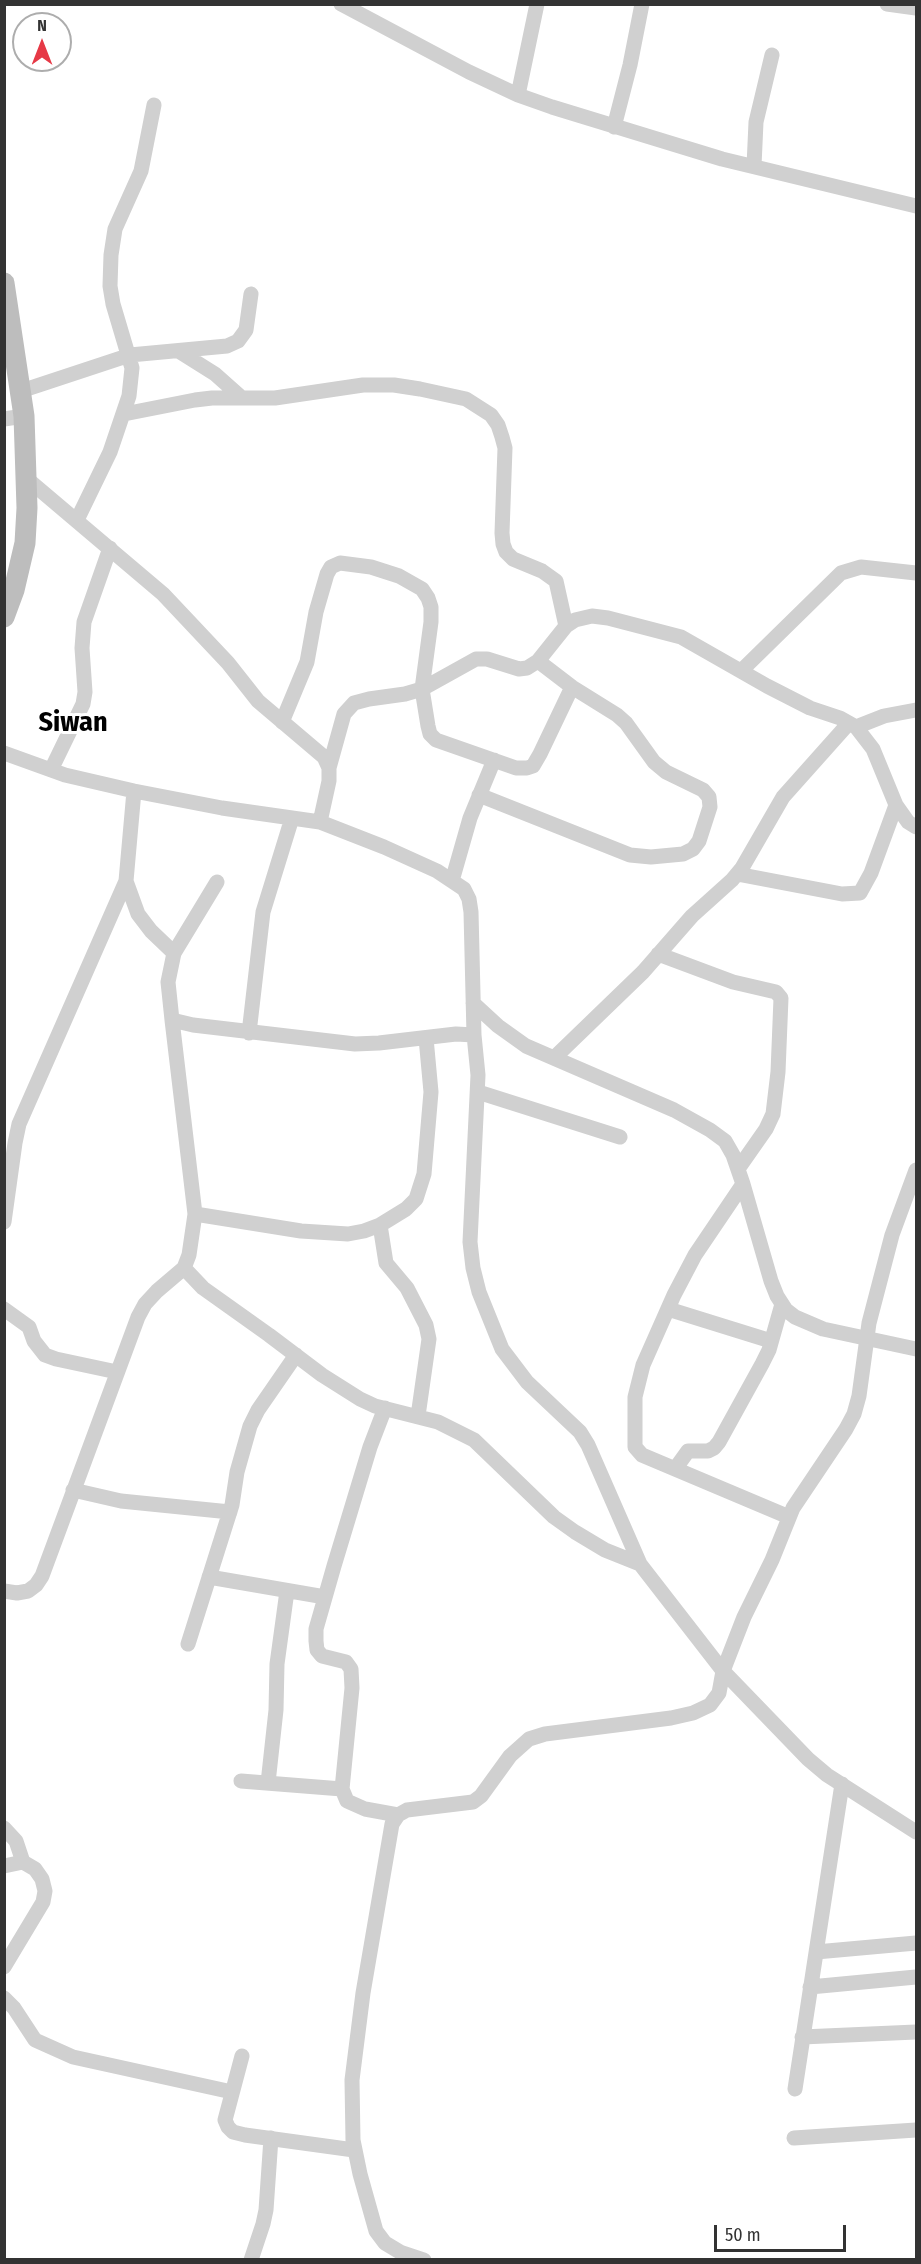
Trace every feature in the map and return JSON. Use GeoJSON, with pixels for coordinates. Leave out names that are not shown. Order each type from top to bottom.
{"type":"FeatureCollection","features":[{"type":"Feature","properties":{"kind":"main road"},"geometry":{"type":"LineString","coordinates":[[4,617],[14,590],[25,543],[26,478],[14,418],[21,392],[5,283]]}},
{"type":"Feature","properties":{"kind":"street"},"geometry":{"type":"LineString","coordinates":[[341,4],[469,72],[518,95],[722,159],[916,206]]}},
{"type":"Feature","properties":{"kind":"street"},"geometry":{"type":"LineString","coordinates":[[518,95],[537,4]]}},
{"type":"Feature","properties":{"kind":"street"},"geometry":{"type":"LineString","coordinates":[[614,127],[642,4]]}},
{"type":"Feature","properties":{"kind":"street"},"geometry":{"type":"LineString","coordinates":[[887,4],[916,8]]}},
{"type":"Feature","properties":{"kind":"street"},"geometry":{"type":"LineString","coordinates":[[754,166],[756,122],[772,56]]}},
{"type":"Feature","properties":{"kind":"street"},"geometry":{"type":"LineString","coordinates":[[76,520],[110,452],[124,414],[132,382],[130,356],[113,304],[110,286],[111,255],[115,229],[141,171],[154,105]]}},
{"type":"Feature","properties":{"kind":"street"},"geometry":{"type":"LineString","coordinates":[[21,392],[130,356],[227,346],[238,341],[246,330],[251,294]]}},
{"type":"Feature","properties":{"kind":"street"},"geometry":{"type":"LineString","coordinates":[[180,352],[215,374],[242,398]]}},
{"type":"Feature","properties":{"kind":"street"},"geometry":{"type":"LineString","coordinates":[[124,414],[195,400],[275,398],[379,384],[450,394],[480,407],[498,425],[505,448],[503,544],[506,552],[513,559],[542,571],[556,580],[566,626]]}},
{"type":"Feature","properties":{"kind":"street"},"geometry":{"type":"LineString","coordinates":[[26,478],[163,594],[228,663],[258,700],[324,757],[329,768]]}},
{"type":"Feature","properties":{"kind":"street"},"geometry":{"type":"LineString","coordinates":[[51,770],[83,704],[86,692],[82,648],[84,622],[110,548]]}},
{"type":"Feature","properties":{"kind":"street"},"geometry":{"type":"LineString","coordinates":[[282,722],[307,662],[316,612],[327,574],[331,567],[340,563],[371,567],[399,576],[422,589],[428,597],[430,621],[422,688],[430,735],[436,740],[516,768],[527,768],[533,765],[572,687]]}},
{"type":"Feature","properties":{"kind":"street"},"geometry":{"type":"LineString","coordinates":[[741,671],[841,573],[861,567],[916,573]]}},
{"type":"Feature","properties":{"kind":"street"},"geometry":{"type":"LineString","coordinates":[[320,822],[329,768],[344,714],[354,704],[369,699],[405,694],[422,688],[476,659],[487,659],[519,669],[527,668],[538,661],[566,626],[575,620],[592,616],[653,628],[687,639],[810,708],[852,725],[873,749],[896,805],[908,822],[916,827]]}},
{"type":"Feature","properties":{"kind":"street"},"geometry":{"type":"LineString","coordinates":[[479,795],[630,855],[683,854],[693,849],[706,826],[710,807],[708,797],[703,790],[666,772],[654,762],[626,723],[538,661]]}},
{"type":"Feature","properties":{"kind":"street"},"geometry":{"type":"LineString","coordinates":[[554,1058],[643,972],[692,916],[737,874],[783,796],[852,725],[916,710]]}},
{"type":"Feature","properties":{"kind":"street"},"geometry":{"type":"LineString","coordinates":[[4,753],[51,770],[134,791],[222,808],[320,822],[437,871],[464,889],[469,899],[471,912],[472,1003],[478,1075],[470,1223],[473,1268],[479,1292],[502,1349],[514,1368],[573,1425],[588,1444],[640,1564],[723,1671],[826,1775],[916,1832]]}},
{"type":"Feature","properties":{"kind":"street"},"geometry":{"type":"LineString","coordinates":[[452,880],[479,795],[494,760]]}},
{"type":"Feature","properties":{"kind":"street"},"geometry":{"type":"LineString","coordinates":[[4,1222],[19,1124],[126,881],[134,791]]}},
{"type":"Feature","properties":{"kind":"street"},"geometry":{"type":"LineString","coordinates":[[737,874],[842,894],[860,892],[871,873],[896,805]]}},
{"type":"Feature","properties":{"kind":"street"},"geometry":{"type":"LineString","coordinates":[[249,1033],[263,912],[292,818]]}},
{"type":"Feature","properties":{"kind":"street"},"geometry":{"type":"LineString","coordinates":[[126,881],[138,914],[151,932],[174,953]]}},
{"type":"Feature","properties":{"kind":"street"},"geometry":{"type":"LineString","coordinates":[[4,1591],[17,1593],[28,1591],[42,1576],[138,1317],[145,1304],[184,1268],[189,1255],[195,1214],[168,982],[174,953],[217,882]]}},
{"type":"Feature","properties":{"kind":"street"},"geometry":{"type":"LineString","coordinates":[[658,954],[733,981],[776,992],[781,999],[777,1089],[773,1114],[766,1129],[695,1255],[643,1365],[634,1404],[635,1447],[642,1455],[789,1517]]}},
{"type":"Feature","properties":{"kind":"street"},"geometry":{"type":"LineString","coordinates":[[472,1003],[515,1039],[654,1101],[710,1130],[725,1141],[741,1177],[766,1267],[782,1304],[795,1317],[806,1324],[916,1349]]}},
{"type":"Feature","properties":{"kind":"street"},"geometry":{"type":"LineString","coordinates":[[172,1020],[203,1027],[355,1044],[474,1035]]}},
{"type":"Feature","properties":{"kind":"street"},"geometry":{"type":"LineString","coordinates":[[195,1214],[327,1233],[364,1232],[406,1209],[416,1199],[421,1187],[431,1092],[426,1038]]}},
{"type":"Feature","properties":{"kind":"street"},"geometry":{"type":"LineString","coordinates":[[478,1092],[620,1137]]}},
{"type":"Feature","properties":{"kind":"street"},"geometry":{"type":"LineString","coordinates":[[423,2259],[400,2252],[385,2243],[376,2231],[354,2150],[352,2080],[392,1824],[398,1815],[406,1810],[472,1802],[482,1796],[517,1748],[537,1736],[671,1718],[699,1711],[710,1705],[718,1693],[723,1671],[789,1517],[854,1414],[859,1396],[866,1338],[892,1235],[916,1170]]}},
{"type":"Feature","properties":{"kind":"street"},"geometry":{"type":"LineString","coordinates":[[380,1225],[386,1263],[407,1288],[426,1324],[429,1340],[418,1416]]}},
{"type":"Feature","properties":{"kind":"street"},"geometry":{"type":"LineString","coordinates":[[184,1268],[203,1288],[322,1376],[360,1400],[438,1422],[474,1440],[554,1517],[605,1550],[640,1564]]}},
{"type":"Feature","properties":{"kind":"street"},"geometry":{"type":"LineString","coordinates":[[675,1469],[688,1451],[708,1451],[718,1442],[762,1364],[782,1304]]}},
{"type":"Feature","properties":{"kind":"street"},"geometry":{"type":"LineString","coordinates":[[4,1309],[29,1327],[34,1341],[45,1355],[117,1372]]}},
{"type":"Feature","properties":{"kind":"street"},"geometry":{"type":"LineString","coordinates":[[668,1309],[771,1341]]}},
{"type":"Feature","properties":{"kind":"street"},"geometry":{"type":"LineString","coordinates":[[188,1644],[230,1512],[239,1464],[250,1426],[258,1410],[296,1355]]}},
{"type":"Feature","properties":{"kind":"street"},"geometry":{"type":"LineString","coordinates":[[385,1408],[370,1447],[316,1629],[317,1650],[322,1656],[346,1662],[351,1669],[352,1688],[342,1789],[347,1801],[353,1805],[398,1815]]}},
{"type":"Feature","properties":{"kind":"street"},"geometry":{"type":"LineString","coordinates":[[73,1490],[121,1501],[230,1512]]}},
{"type":"Feature","properties":{"kind":"street"},"geometry":{"type":"LineString","coordinates":[[209,1576],[325,1597]]}},
{"type":"Feature","properties":{"kind":"street"},"geometry":{"type":"LineString","coordinates":[[268,1783],[276,1710],[277,1664],[287,1591]]}},
{"type":"Feature","properties":{"kind":"street"},"geometry":{"type":"LineString","coordinates":[[241,1781],[342,1789]]}},
{"type":"Feature","properties":{"kind":"street"},"geometry":{"type":"LineString","coordinates":[[795,2089],[842,1784]]}},
{"type":"Feature","properties":{"kind":"street"},"geometry":{"type":"LineString","coordinates":[[4,1828],[16,1840],[23,1862],[35,1869],[42,1879],[45,1891],[43,1902],[4,1967]]}},
{"type":"Feature","properties":{"kind":"street"},"geometry":{"type":"LineString","coordinates":[[4,1866],[23,1862]]}},
{"type":"Feature","properties":{"kind":"street"},"geometry":{"type":"LineString","coordinates":[[816,1952],[916,1943]]}},
{"type":"Feature","properties":{"kind":"street"},"geometry":{"type":"LineString","coordinates":[[810,1987],[916,1977]]}},
{"type":"Feature","properties":{"kind":"street"},"geometry":{"type":"LineString","coordinates":[[4,1998],[14,2008],[35,2040],[73,2057],[232,2092]]}},
{"type":"Feature","properties":{"kind":"street"},"geometry":{"type":"LineString","coordinates":[[802,2037],[916,2032]]}},
{"type":"Feature","properties":{"kind":"street"},"geometry":{"type":"LineString","coordinates":[[242,2056],[225,2120],[233,2132],[354,2150]]}},
{"type":"Feature","properties":{"kind":"street"},"geometry":{"type":"LineString","coordinates":[[794,2138],[916,2130]]}},
{"type":"Feature","properties":{"kind":"street"},"geometry":{"type":"LineString","coordinates":[[251,2259],[266,2210],[271,2138]]}},
{"type":"Feature","properties":{"kind":"district","name":"Siwan"},"geometry":{"type":"Point","coordinates":[73,723]}}]}
